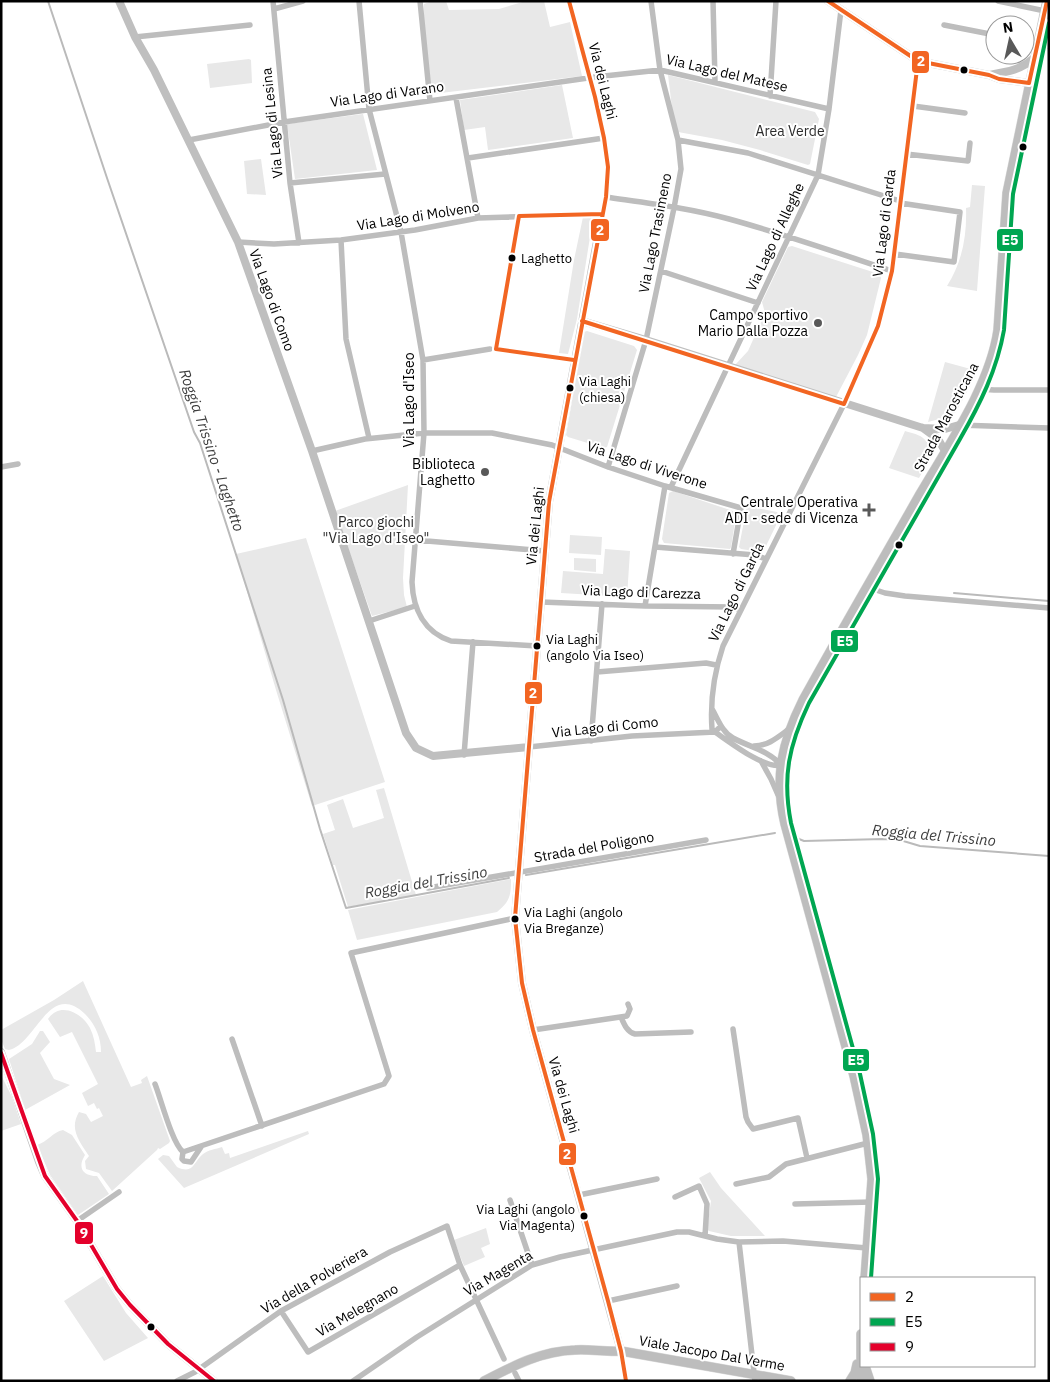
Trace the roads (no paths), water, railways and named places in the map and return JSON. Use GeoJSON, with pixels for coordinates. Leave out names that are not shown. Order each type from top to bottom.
{"type":"FeatureCollection","features":[{"type":"Feature","properties":{"kind":"main road","name":"Strada Marosticana"},"geometry":{"type":"LineString","coordinates":[[1035,54],[1046,6]]}},
{"type":"Feature","properties":{"kind":"main road","name":"Strada Marosticana"},"geometry":{"type":"LineString","coordinates":[[865,1277],[872,1179],[868,1143],[854,1076],[785,824],[780,799],[783,748],[789,729],[803,700],[979,389],[996,344],[1006,193],[1033,65]]}},
{"type":"Feature","properties":{"kind":"main road","name":"Viale Jacopo Dal Verme"},"geometry":{"type":"LineString","coordinates":[[484,1381],[527,1359],[553,1352],[573,1350],[621,1351],[755,1378],[791,1381]]}},
{"type":"Feature","properties":{"kind":"main road"},"geometry":{"type":"LineString","coordinates":[[850,1381],[860,1359]]}},
{"type":"Feature","properties":{"kind":"main road"},"geometry":{"type":"LineString","coordinates":[[861,1367],[861,1381]]}},
{"type":"Feature","properties":{"kind":"main road"},"geometry":{"type":"LineString","coordinates":[[864,1367],[870,1381]]}},
{"type":"Feature","properties":{"kind":"street","name":"Via Lago di Como"},"geometry":{"type":"LineString","coordinates":[[119,1],[135,37],[154,70],[238,242],[312,451],[406,733],[416,748],[433,756],[641,735],[715,732]]}},
{"type":"Feature","properties":{"kind":"street","name":"Via Lago di Lesina"},"geometry":{"type":"LineString","coordinates":[[273,1],[290,183],[299,243]]}},
{"type":"Feature","properties":{"kind":"street"},"geometry":{"type":"LineString","coordinates":[[274,9],[303,1]]}},
{"type":"Feature","properties":{"kind":"street","name":"Via Lago d'Iseo"},"geometry":{"type":"LineString","coordinates":[[359,1],[369,109],[401,232],[424,360],[424,433],[412,582],[415,606],[425,624],[440,637],[451,641],[538,646]]}},
{"type":"Feature","properties":{"kind":"street"},"geometry":{"type":"LineString","coordinates":[[420,1],[430,101]]}},
{"type":"Feature","properties":{"kind":"street","name":"Via dei Laghi"},"geometry":{"type":"LineString","coordinates":[[569,1],[604,138],[608,168],[606,197],[574,360],[549,502],[515,918],[522,983],[533,1030],[621,1351]]}},
{"type":"Feature","properties":{"kind":"street","name":"Via Lago Trasimeno"},"geometry":{"type":"LineString","coordinates":[[608,467],[646,340],[681,169],[678,140],[660,70],[651,1]]}},
{"type":"Feature","properties":{"kind":"street"},"geometry":{"type":"LineString","coordinates":[[713,1],[714,81]]}},
{"type":"Feature","properties":{"kind":"street"},"geometry":{"type":"LineString","coordinates":[[770,96],[776,1]]}},
{"type":"Feature","properties":{"kind":"street"},"geometry":{"type":"LineString","coordinates":[[828,1],[918,62],[990,75],[999,80],[1030,83]]}},
{"type":"Feature","properties":{"kind":"street","name":"Strada Marosticana"},"geometry":{"type":"LineString","coordinates":[[998,1],[1010,4],[1046,6]]}},
{"type":"Feature","properties":{"kind":"street","name":"Via Lago di Alleghe"},"geometry":{"type":"LineString","coordinates":[[645,606],[668,487],[728,367],[818,176],[829,109],[841,10]]}},
{"type":"Feature","properties":{"kind":"street"},"geometry":{"type":"LineString","coordinates":[[135,37],[250,25]]}},
{"type":"Feature","properties":{"kind":"street"},"geometry":{"type":"LineString","coordinates":[[944,25],[985,32]]}},
{"type":"Feature","properties":{"kind":"street"},"geometry":{"type":"LineString","coordinates":[[1035,42],[1049,45]]}},
{"type":"Feature","properties":{"kind":"street","name":"Via Lago di Garda"},"geometry":{"type":"LineString","coordinates":[[715,732],[712,729],[713,682],[716,665],[723,646],[844,404],[878,326],[895,254],[918,62]]}},
{"type":"Feature","properties":{"kind":"street"},"geometry":{"type":"LineString","coordinates":[[990,75],[1014,71],[1025,65]]}},
{"type":"Feature","properties":{"kind":"street","name":"Via Lago del Matese"},"geometry":{"type":"LineString","coordinates":[[589,78],[660,70],[829,109]]}},
{"type":"Feature","properties":{"kind":"street","name":"Via Lago di Varano"},"geometry":{"type":"LineString","coordinates":[[189,140],[284,122],[589,78]]}},
{"type":"Feature","properties":{"kind":"street"},"geometry":{"type":"LineString","coordinates":[[456,98],[478,218]]}},
{"type":"Feature","properties":{"kind":"street"},"geometry":{"type":"LineString","coordinates":[[913,106],[965,113]]}},
{"type":"Feature","properties":{"kind":"street"},"geometry":{"type":"LineString","coordinates":[[468,158],[604,138]]}},
{"type":"Feature","properties":{"kind":"street"},"geometry":{"type":"LineString","coordinates":[[678,140],[748,153],[900,202],[960,212],[954,262],[895,254]]}},
{"type":"Feature","properties":{"kind":"street"},"geometry":{"type":"LineString","coordinates":[[906,154],[968,161],[970,143]]}},
{"type":"Feature","properties":{"kind":"street"},"geometry":{"type":"LineString","coordinates":[[290,183],[385,174]]}},
{"type":"Feature","properties":{"kind":"street"},"geometry":{"type":"LineString","coordinates":[[606,197],[728,219],[892,271]]}},
{"type":"Feature","properties":{"kind":"street","name":"Via Lago di Molveno"},"geometry":{"type":"LineString","coordinates":[[238,242],[299,243],[341,240],[401,232],[478,218],[602,214]]}},
{"type":"Feature","properties":{"kind":"street"},"geometry":{"type":"LineString","coordinates":[[493,349],[519,216]]}},
{"type":"Feature","properties":{"kind":"street"},"geometry":{"type":"LineString","coordinates":[[341,240],[346,338],[370,438]]}},
{"type":"Feature","properties":{"kind":"street"},"geometry":{"type":"LineString","coordinates":[[661,271],[758,303]]}},
{"type":"Feature","properties":{"kind":"street"},"geometry":{"type":"LineString","coordinates":[[582,322],[646,340],[923,428],[945,429],[959,425],[1049,428]]}},
{"type":"Feature","properties":{"kind":"street"},"geometry":{"type":"LineString","coordinates":[[424,360],[493,349],[574,360]]}},
{"type":"Feature","properties":{"kind":"street"},"geometry":{"type":"LineString","coordinates":[[979,389],[1049,390]]}},
{"type":"Feature","properties":{"kind":"street"},"geometry":{"type":"LineString","coordinates":[[923,428],[938,439],[945,451]]}},
{"type":"Feature","properties":{"kind":"street","name":"Via Lago di Viverone"},"geometry":{"type":"LineString","coordinates":[[312,451],[370,438],[424,433],[492,433],[558,447],[608,467],[741,508],[733,554]]}},
{"type":"Feature","properties":{"kind":"street"},"geometry":{"type":"LineString","coordinates":[[1,467],[18,464]]}},
{"type":"Feature","properties":{"kind":"street"},"geometry":{"type":"LineString","coordinates":[[416,540],[545,551]]}},
{"type":"Feature","properties":{"kind":"street"},"geometry":{"type":"LineString","coordinates":[[655,547],[755,555],[766,560]]}},
{"type":"Feature","properties":{"kind":"street"},"geometry":{"type":"LineString","coordinates":[[867,587],[885,593],[905,596],[1049,608]]}},
{"type":"Feature","properties":{"kind":"street","name":"Via Lago di Carezza"},"geometry":{"type":"LineString","coordinates":[[541,602],[733,608],[740,610]]}},
{"type":"Feature","properties":{"kind":"street"},"geometry":{"type":"LineString","coordinates":[[591,741],[602,604]]}},
{"type":"Feature","properties":{"kind":"street"},"geometry":{"type":"LineString","coordinates":[[369,621],[415,606]]}},
{"type":"Feature","properties":{"kind":"street"},"geometry":{"type":"LineString","coordinates":[[464,754],[473,642]]}},
{"type":"Feature","properties":{"kind":"street"},"geometry":{"type":"LineString","coordinates":[[597,672],[706,663],[716,665]]}},
{"type":"Feature","properties":{"kind":"street"},"geometry":{"type":"LineString","coordinates":[[712,709],[721,726],[732,738],[775,758],[781,765]]}},
{"type":"Feature","properties":{"kind":"street"},"geometry":{"type":"LineString","coordinates":[[721,726],[715,732],[761,762],[775,766],[781,765]]}},
{"type":"Feature","properties":{"kind":"street"},"geometry":{"type":"LineString","coordinates":[[752,746],[763,746],[789,729]]}},
{"type":"Feature","properties":{"kind":"street"},"geometry":{"type":"LineString","coordinates":[[761,762],[780,799]]}},
{"type":"Feature","properties":{"kind":"street","name":"Strada del Poligono"},"geometry":{"type":"LineString","coordinates":[[428,888],[706,840]]}},
{"type":"Feature","properties":{"kind":"street"},"geometry":{"type":"LineString","coordinates":[[183,1152],[384,1084],[389,1076],[351,952],[515,918]]}},
{"type":"Feature","properties":{"kind":"street"},"geometry":{"type":"LineString","coordinates":[[533,1030],[626,1016],[630,1009],[628,1004]]}},
{"type":"Feature","properties":{"kind":"street"},"geometry":{"type":"LineString","coordinates":[[621,1017],[627,1029],[635,1034],[691,1032]]}},
{"type":"Feature","properties":{"kind":"street"},"geometry":{"type":"LineString","coordinates":[[733,1030],[746,1117],[750,1127],[753,1129],[798,1118],[807,1158]]}},
{"type":"Feature","properties":{"kind":"street"},"geometry":{"type":"LineString","coordinates":[[232,1039],[262,1126]]}},
{"type":"Feature","properties":{"kind":"street"},"geometry":{"type":"LineString","coordinates":[[1,1052],[45,1176],[77,1220],[118,1289],[130,1305],[168,1344],[214,1381]]}},
{"type":"Feature","properties":{"kind":"street"},"geometry":{"type":"LineString","coordinates":[[156,1084],[174,1137],[179,1149],[183,1152]]}},
{"type":"Feature","properties":{"kind":"street"},"geometry":{"type":"LineString","coordinates":[[736,1184],[769,1178],[782,1166],[868,1143]]}},
{"type":"Feature","properties":{"kind":"street"},"geometry":{"type":"LineString","coordinates":[[183,1152],[184,1162],[191,1162],[201,1147]]}},
{"type":"Feature","properties":{"kind":"street"},"geometry":{"type":"LineString","coordinates":[[579,1195],[657,1179]]}},
{"type":"Feature","properties":{"kind":"street"},"geometry":{"type":"LineString","coordinates":[[674,1197],[699,1186],[707,1204],[705,1236]]}},
{"type":"Feature","properties":{"kind":"street"},"geometry":{"type":"LineString","coordinates":[[77,1220],[119,1192]]}},
{"type":"Feature","properties":{"kind":"street"},"geometry":{"type":"LineString","coordinates":[[510,1200],[532,1265]]}},
{"type":"Feature","properties":{"kind":"street"},"geometry":{"type":"LineString","coordinates":[[795,1204],[871,1202]]}},
{"type":"Feature","properties":{"kind":"street","name":"Via della Polveriera"},"geometry":{"type":"LineString","coordinates":[[177,1381],[200,1368],[281,1311],[390,1252],[447,1226],[460,1265]]}},
{"type":"Feature","properties":{"kind":"street","name":"Via Magenta"},"geometry":{"type":"LineString","coordinates":[[353,1381],[532,1265],[560,1257],[677,1232],[689,1232],[739,1242],[783,1242],[867,1248]]}},
{"type":"Feature","properties":{"kind":"street"},"geometry":{"type":"LineString","coordinates":[[739,1242],[755,1378]]}},
{"type":"Feature","properties":{"kind":"street"},"geometry":{"type":"LineString","coordinates":[[460,1265],[504,1359]]}},
{"type":"Feature","properties":{"kind":"street","name":"Via Melegnano"},"geometry":{"type":"LineString","coordinates":[[281,1311],[308,1352],[460,1265]]}},
{"type":"Feature","properties":{"kind":"street"},"geometry":{"type":"LineString","coordinates":[[608,1301],[677,1286]]}},
{"type":"Feature","properties":{"kind":"street"},"geometry":{"type":"LineString","coordinates":[[621,1351],[626,1381]]}},
{"type":"Feature","properties":{"kind":"street"},"geometry":{"type":"LineString","coordinates":[[514,1373],[519,1381]]}},
{"type":"Feature","properties":{"kind":"waterway","name":"Roggia Trissino - Laghetto"},"geometry":{"type":"LineString","coordinates":[[48,1],[194,432],[200,443],[283,700],[320,829],[346,908],[509,878]]}},
{"type":"Feature","properties":{"kind":"waterway"},"geometry":{"type":"LineString","coordinates":[[954,593],[1049,601]]}},
{"type":"Feature","properties":{"kind":"waterway","name":"Roggia del Trissino"},"geometry":{"type":"LineString","coordinates":[[793,830],[799,839],[804,841],[900,840],[920,846],[1049,856]]}},
{"type":"Feature","properties":{"kind":"waterway","name":"Roggia del Trissino"},"geometry":{"type":"LineString","coordinates":[[526,875],[775,833]]}},
{"type":"Feature","properties":{"kind":"place","name":"Laghetto"},"geometry":{"type":"Point","coordinates":[512,258]}},
{"type":"Feature","properties":{"kind":"place","name":"Campo sportivo Mario Dalla Pozza"},"geometry":{"type":"Point","coordinates":[818,323]}},
{"type":"Feature","properties":{"kind":"place","name":"Via Laghi (chiesa)"},"geometry":{"type":"Point","coordinates":[570,388]}},
{"type":"Feature","properties":{"kind":"place","name":"Biblioteca Laghetto"},"geometry":{"type":"Point","coordinates":[485,472]}},
{"type":"Feature","properties":{"kind":"place","name":"Centrale Operativa ADI - sede di Vicenza"},"geometry":{"type":"Point","coordinates":[869,510]}},
{"type":"Feature","properties":{"kind":"place","name":"Via Laghi (angolo Via Iseo)"},"geometry":{"type":"Point","coordinates":[537,646]}},
{"type":"Feature","properties":{"kind":"place","name":"Via Laghi (angolo Via Breganze)"},"geometry":{"type":"Point","coordinates":[515,919]}},
{"type":"Feature","properties":{"kind":"place","name":"Via Laghi (angolo Via Magenta)"},"geometry":{"type":"Point","coordinates":[584,1216]}},
{"type":"Feature","properties":{"kind":"park label","name":"Area Verde"},"geometry":{"type":"Point","coordinates":[790,131]}},
{"type":"Feature","properties":{"kind":"park label","name":"Parco giochi \"Via Lago d'Iseo\""},"geometry":{"type":"Point","coordinates":[376,530]}}]}
